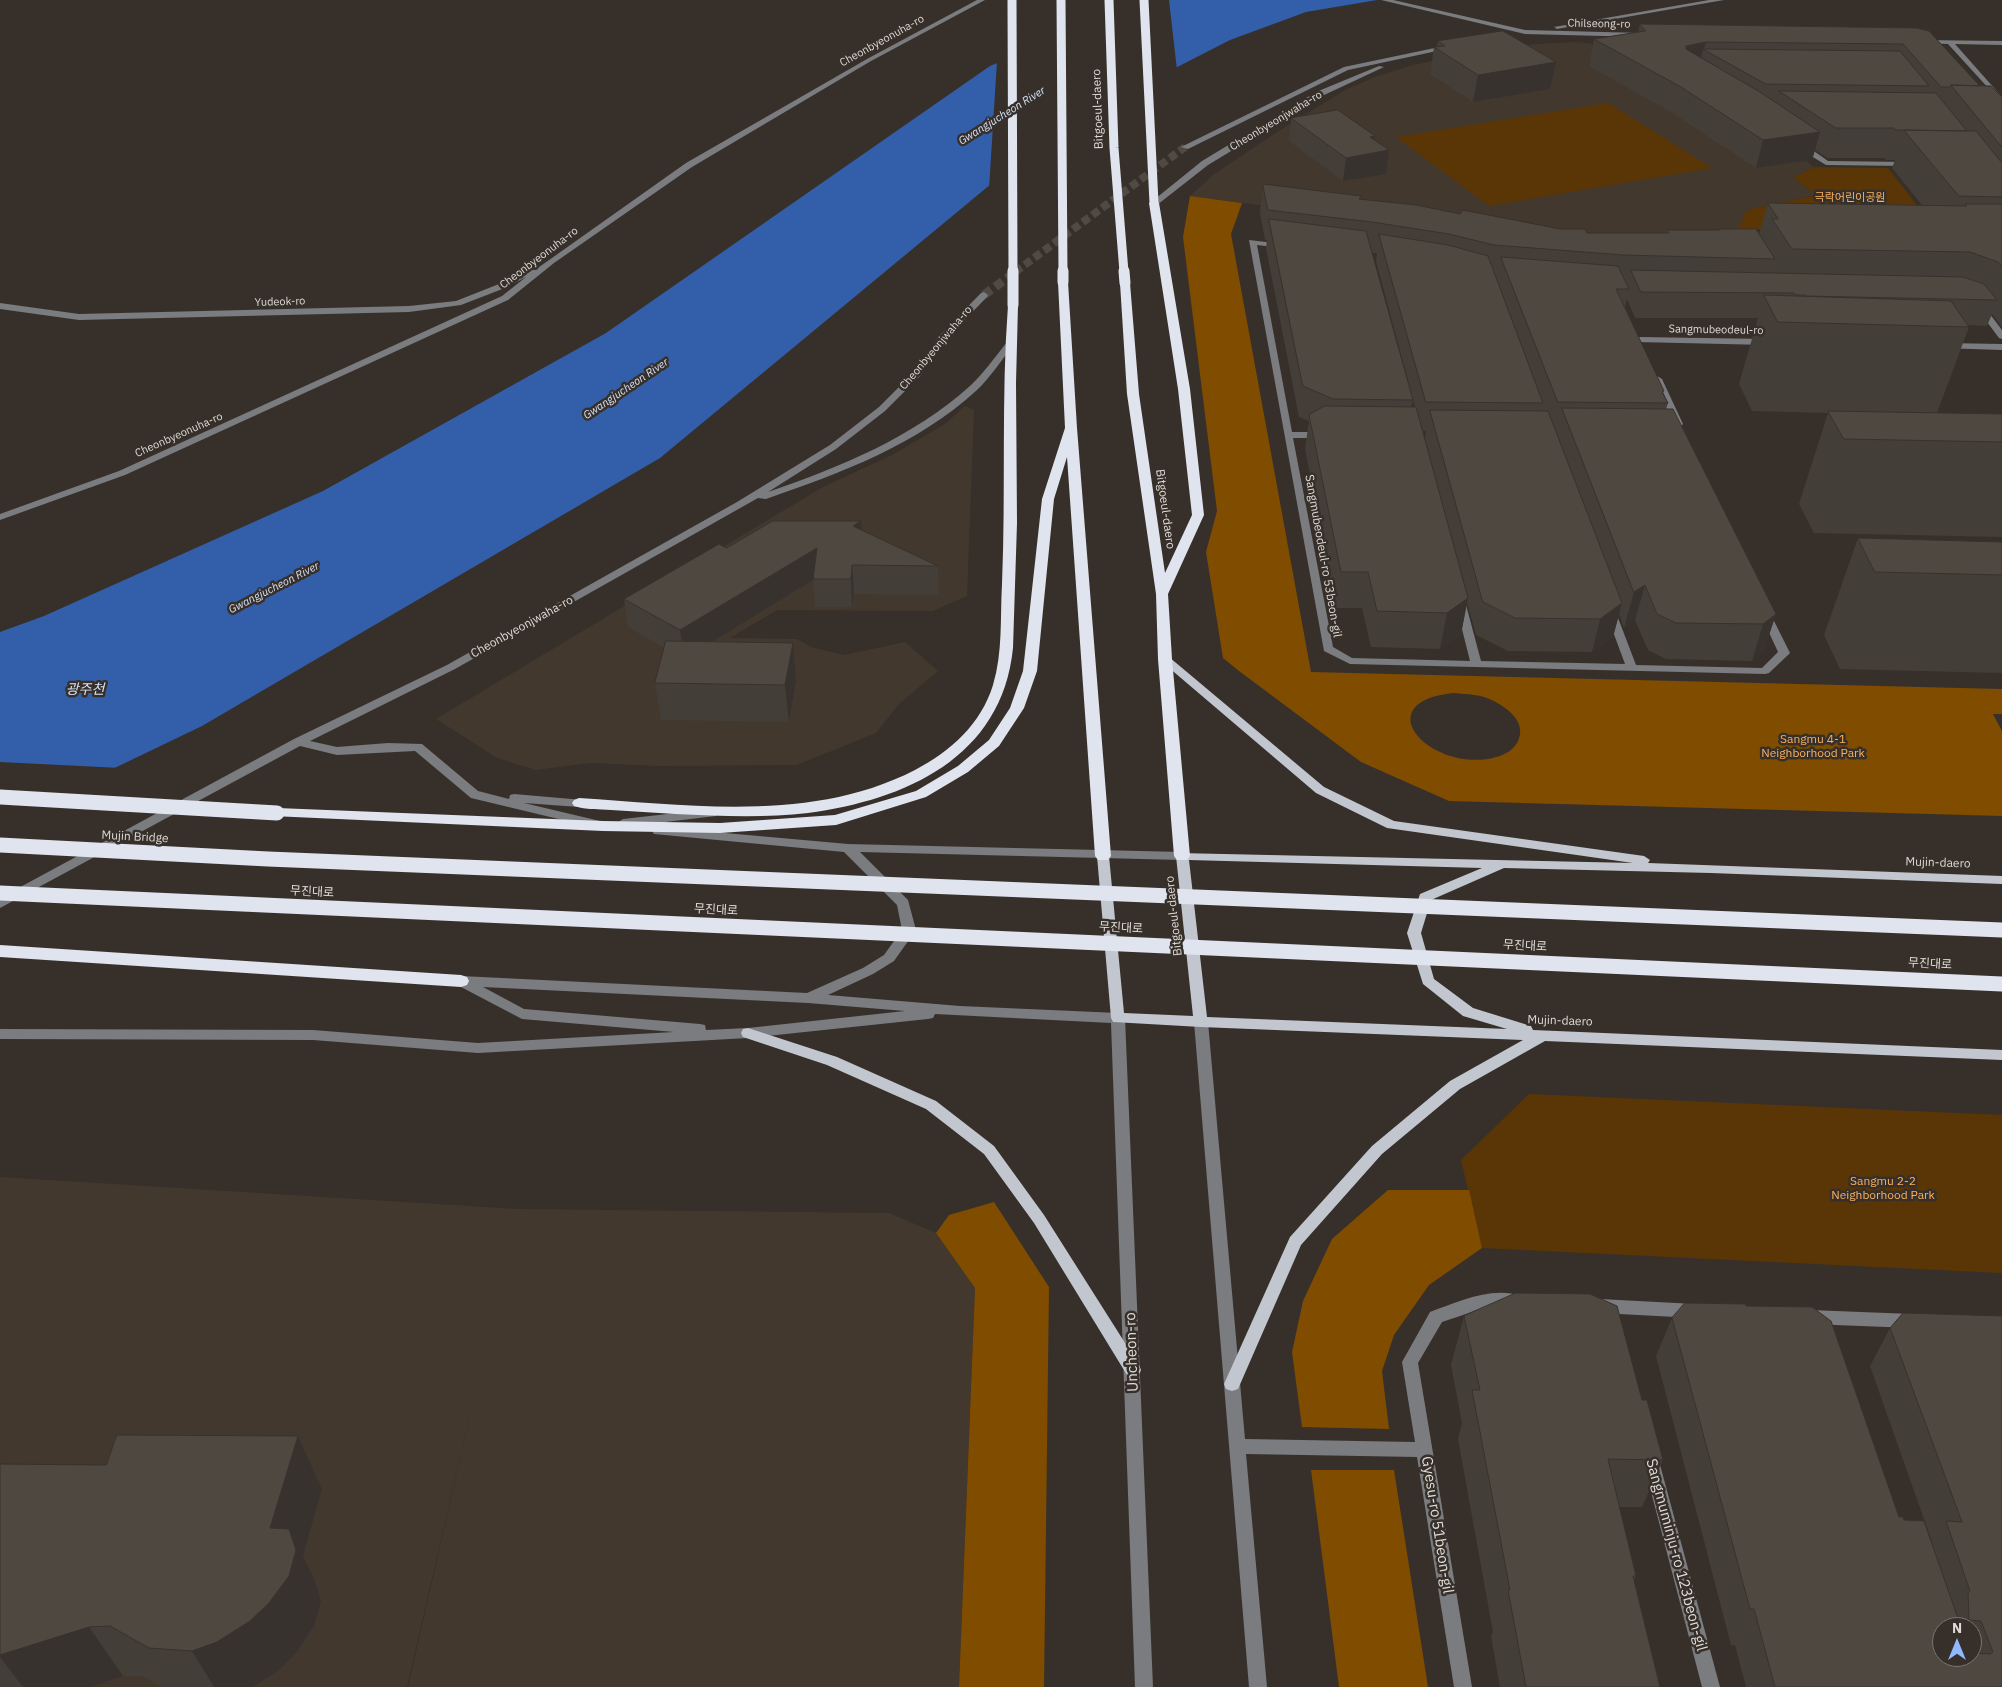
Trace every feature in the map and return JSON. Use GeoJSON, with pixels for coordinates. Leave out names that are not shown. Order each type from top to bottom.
{"type":"FeatureCollection","features":[{"type":"Feature","properties":{"kind":"highway"},"geometry":{"type":"LineString","coordinates":[[579,803],[728,811],[803,808],[864,798],[911,780],[953,754],[983,724],[997,696],[1005,666],[1011,515],[1010,344],[1013,305],[1012,0]]}},
{"type":"Feature","properties":{"kind":"highway"},"geometry":{"type":"LineString","coordinates":[[1061,0],[1063,282],[1071,428],[1102,856]]}},
{"type":"Feature","properties":{"kind":"highway","name":"Bitgoeul-daero"},"geometry":{"type":"LineString","coordinates":[[1109,0],[1114,148],[1133,394],[1162,594],[1165,659],[1182,856]]}},
{"type":"Feature","properties":{"kind":"highway"},"geometry":{"type":"LineString","coordinates":[[1144,0],[1154,203],[1184,389],[1198,515],[1162,594]]}},
{"type":"Feature","properties":{"kind":"highway"},"geometry":{"type":"LineString","coordinates":[[0,797],[277,812],[603,826],[720,828],[836,820],[922,794],[963,769],[994,743],[1017,708],[1030,671],[1048,499],[1071,428]]}},
{"type":"Feature","properties":{"kind":"highway","name":"Mujin Bridge"},"geometry":{"type":"LineString","coordinates":[[0,845],[268,859],[2002,930]]}},
{"type":"Feature","properties":{"kind":"highway","name":"무진대로"},"geometry":{"type":"LineString","coordinates":[[0,893],[2002,984]]}},
{"type":"Feature","properties":{"kind":"highway"},"geometry":{"type":"LineString","coordinates":[[0,952],[307,970],[461,982]]}},
{"type":"Feature","properties":{"kind":"main road"},"geometry":{"type":"LineString","coordinates":[[1165,659],[1320,790],[1392,825],[1711,869]]}},
{"type":"Feature","properties":{"kind":"main road"},"geometry":{"type":"LineString","coordinates":[[1102,856],[1118,1018]]}},
{"type":"Feature","properties":{"kind":"main road","name":"Mujin-daero"},"geometry":{"type":"LineString","coordinates":[[1182,856],[1711,869],[2002,880]]}},
{"type":"Feature","properties":{"kind":"main road","name":"Bitgoeul-daero"},"geometry":{"type":"LineString","coordinates":[[1182,856],[1200,1022]]}},
{"type":"Feature","properties":{"kind":"main road"},"geometry":{"type":"LineString","coordinates":[[1505,863],[1425,897],[1414,932],[1428,980],[1435,986],[1468,1012],[1542,1036]]}},
{"type":"Feature","properties":{"kind":"main road","name":"Mujin-daero"},"geometry":{"type":"LineString","coordinates":[[1118,1018],[2002,1055]]}},
{"type":"Feature","properties":{"kind":"main road"},"geometry":{"type":"LineString","coordinates":[[748,1033],[832,1061],[931,1105],[989,1150],[1039,1219],[1133,1370]]}},
{"type":"Feature","properties":{"kind":"main road"},"geometry":{"type":"LineString","coordinates":[[1232,1384],[1295,1241],[1307,1227],[1376,1150],[1455,1085],[1542,1036]]}},
{"type":"Feature","properties":{"kind":"street","name":"Cheonbyeonuha-ro"},"geometry":{"type":"LineString","coordinates":[[0,517],[122,473],[505,298],[551,261],[688,165],[869,60],[982,0]]}},
{"type":"Feature","properties":{"kind":"street"},"geometry":{"type":"LineString","coordinates":[[1384,0],[1525,32]]}},
{"type":"Feature","properties":{"kind":"street"},"geometry":{"type":"LineString","coordinates":[[1507,36],[1721,0]]}},
{"type":"Feature","properties":{"kind":"street","name":"Chilseong-ro"},"geometry":{"type":"LineString","coordinates":[[1525,32],[1650,35]]}},
{"type":"Feature","properties":{"kind":"street"},"geometry":{"type":"LineString","coordinates":[[1916,41],[2002,43]]}},
{"type":"Feature","properties":{"kind":"street"},"geometry":{"type":"LineString","coordinates":[[1950,42],[2002,100]]}},
{"type":"Feature","properties":{"kind":"street","name":"Cheonbyeonjwaha-ro"},"geometry":{"type":"LineString","coordinates":[[1185,147],[1346,68],[1456,46]]}},
{"type":"Feature","properties":{"kind":"street","name":"Cheonbyeonjwaha-ro"},"geometry":{"type":"LineString","coordinates":[[1154,203],[1205,163],[1319,94],[1409,56]]}},
{"type":"Feature","properties":{"kind":"street"},"geometry":{"type":"LineString","coordinates":[[1795,142],[1826,163],[1915,164]]}},
{"type":"Feature","properties":{"kind":"street","name":"Sangmubeodeul-ro 53beon-gil"},"geometry":{"type":"LineString","coordinates":[[1291,247],[1252,242],[1328,649],[1350,662],[1765,671],[1784,653],[1761,604]]}},
{"type":"Feature","properties":{"kind":"street","name":"Yudeok-ro"},"geometry":{"type":"LineString","coordinates":[[0,306],[78,317],[409,309],[458,303],[474,298],[551,261]]}},
{"type":"Feature","properties":{"kind":"street","name":"Cheonbyeonjwaha-ro"},"geometry":{"type":"LineString","coordinates":[[0,904],[298,742],[460,662],[741,504],[833,447],[882,408],[917,374],[942,338],[984,295]]}},
{"type":"Feature","properties":{"kind":"street"},"geometry":{"type":"LineString","coordinates":[[1971,303],[1979,306],[2002,336]]}},
{"type":"Feature","properties":{"kind":"street","name":"Sangmubeodeul-ro"},"geometry":{"type":"LineString","coordinates":[[1639,340],[1777,342]]}},
{"type":"Feature","properties":{"kind":"street","name":"Cheonbyeonjwaha-ro"},"geometry":{"type":"LineString","coordinates":[[741,504],[832,474],[864,460],[935,420],[975,386],[1010,344]]}},
{"type":"Feature","properties":{"kind":"street"},"geometry":{"type":"LineString","coordinates":[[1933,346],[2002,347]]}},
{"type":"Feature","properties":{"kind":"street"},"geometry":{"type":"LineString","coordinates":[[1653,369],[1680,430]]}},
{"type":"Feature","properties":{"kind":"street"},"geometry":{"type":"LineString","coordinates":[[1289,435],[1338,435]]}},
{"type":"Feature","properties":{"kind":"street"},"geometry":{"type":"LineString","coordinates":[[1458,594],[1477,665]]}},
{"type":"Feature","properties":{"kind":"street"},"geometry":{"type":"LineString","coordinates":[[1607,605],[1632,668]]}},
{"type":"Feature","properties":{"kind":"street"},"geometry":{"type":"LineString","coordinates":[[298,742],[337,752],[388,747],[418,747],[475,795],[603,826],[848,848],[1102,856],[1182,856]]}},
{"type":"Feature","properties":{"kind":"street"},"geometry":{"type":"LineString","coordinates":[[475,795],[579,803]]}},
{"type":"Feature","properties":{"kind":"street"},"geometry":{"type":"LineString","coordinates":[[603,826],[728,811]]}},
{"type":"Feature","properties":{"kind":"street"},"geometry":{"type":"LineString","coordinates":[[808,998],[868,971],[889,958],[909,930],[903,903],[848,848]]}},
{"type":"Feature","properties":{"kind":"street"},"geometry":{"type":"LineString","coordinates":[[461,982],[808,998],[960,1011],[1118,1018]]}},
{"type":"Feature","properties":{"kind":"street"},"geometry":{"type":"LineString","coordinates":[[461,982],[522,1014],[748,1033]]}},
{"type":"Feature","properties":{"kind":"street"},"geometry":{"type":"LineString","coordinates":[[0,1034],[313,1034],[478,1048],[748,1033],[960,1011]]}},
{"type":"Feature","properties":{"kind":"street","name":"Uncheon-ro"},"geometry":{"type":"LineString","coordinates":[[1118,1018],[1144,1687]]}},
{"type":"Feature","properties":{"kind":"street"},"geometry":{"type":"LineString","coordinates":[[1200,1022],[1258,1687]]}},
{"type":"Feature","properties":{"kind":"street","name":"Gyesu-ro 51beon-gil"},"geometry":{"type":"LineString","coordinates":[[1463,1687],[1410,1362],[1436,1317],[1487,1300],[1534,1302]]}},
{"type":"Feature","properties":{"kind":"street"},"geometry":{"type":"LineString","coordinates":[[1581,1305],[1715,1312]]}},
{"type":"Feature","properties":{"kind":"street"},"geometry":{"type":"LineString","coordinates":[[1610,1307],[1614,1326]]}},
{"type":"Feature","properties":{"kind":"street"},"geometry":{"type":"LineString","coordinates":[[1792,1316],[1926,1322]]}},
{"type":"Feature","properties":{"kind":"street"},"geometry":{"type":"LineString","coordinates":[[1830,1318],[1836,1337]]}},
{"type":"Feature","properties":{"kind":"street"},"geometry":{"type":"LineString","coordinates":[[1237,1446],[1425,1450]]}},
{"type":"Feature","properties":{"kind":"street","name":"Sangmuminju-ro 123beon-gil"},"geometry":{"type":"LineString","coordinates":[[1648,1449],[1711,1687]]}},
{"type":"Feature","properties":{"kind":"shaded area"},"geometry":{"type":"Polygon","coordinates":[[[1577,42],[1603,45],[1746,116],[1814,167],[1793,178],[1817,195],[1747,210],[1733,250],[1329,214],[1190,196],[1213,175],[1274,134],[1345,90],[1375,77],[1413,65],[1451,57],[1536,44],[1577,42]]]}},
{"type":"Feature","properties":{"kind":"shaded area"},"geometry":{"type":"Polygon","coordinates":[[[965,406],[974,410],[967,596],[933,611],[777,610],[730,638],[797,639],[811,647],[844,655],[905,642],[938,671],[898,705],[876,733],[797,765],[659,766],[590,763],[536,770],[497,758],[436,719],[823,487],[892,455],[945,424],[965,406]]]}},
{"type":"Feature","properties":{"kind":"shaded area"},"geometry":{"type":"Polygon","coordinates":[[[0,1177],[517,1209],[889,1213],[936,1233],[975,1287],[959,1687],[408,1687],[482,1362],[407,1687],[0,1687],[0,1177]]]}},
{"type":"Feature","properties":{"kind":"green space"},"geometry":{"type":"Polygon","coordinates":[[[1608,103],[1712,168],[1489,206],[1396,137],[1608,103]]]}},
{"type":"Feature","properties":{"kind":"green space","name":"극락어린이공원"},"geometry":{"type":"Polygon","coordinates":[[[1814,167],[1888,168],[1938,232],[1738,229],[1747,210],[1817,195],[1793,178],[1814,167]]]}},
{"type":"Feature","properties":{"kind":"green space","name":"Sangmu 4-1 Neighborhood Park"},"geometry":{"type":"Polygon","coordinates":[[[1190,196],[1242,203],[1231,234],[1311,672],[2002,689],[2002,714],[1993,714],[2002,731],[2002,816],[1449,801],[1361,762],[1223,658],[1206,552],[1217,511],[1183,237],[1190,196]],[[1453,693],[1428,699],[1414,708],[1411,720],[1415,733],[1427,744],[1444,754],[1465,759],[1488,759],[1504,754],[1517,743],[1520,727],[1517,720],[1506,708],[1484,697],[1453,693]]]}},
{"type":"Feature","properties":{"kind":"green space","name":"Sangmu 2-2 Neighborhood Park"},"geometry":{"type":"Polygon","coordinates":[[[1529,1094],[2002,1115],[2002,1273],[1482,1248],[1461,1160],[1529,1094]]]}},
{"type":"Feature","properties":{"kind":"green space"},"geometry":{"type":"Polygon","coordinates":[[[1388,1190],[1469,1190],[1482,1248],[1429,1285],[1394,1335],[1382,1371],[1389,1429],[1302,1427],[1292,1352],[1303,1301],[1332,1239],[1388,1190]]]}},
{"type":"Feature","properties":{"kind":"green space"},"geometry":{"type":"Polygon","coordinates":[[[994,1202],[1049,1287],[1044,1687],[959,1687],[975,1288],[936,1233],[949,1215],[994,1202]]]}},
{"type":"Feature","properties":{"kind":"green space"},"geometry":{"type":"Polygon","coordinates":[[[1311,1470],[1394,1470],[1428,1687],[1339,1687],[1311,1470]]]}},
{"type":"Feature","properties":{"kind":"water","name":"광주천"},"geometry":{"type":"Polygon","coordinates":[[[1150,0],[1377,0],[1306,12],[1230,40],[1146,83],[991,184],[660,458],[202,726],[0,823],[0,632],[44,616],[323,491],[606,333],[990,66],[1150,0]]]}},
{"type":"Feature","properties":{"kind":"pier"},"geometry":{"type":"Polygon","coordinates":[[[1143,0],[1169,0],[1177,70],[1147,85],[989,189],[997,61],[1143,0]]]}},
{"type":"Feature","properties":{"kind":"pier"},"geometry":{"type":"Polygon","coordinates":[[[0,762],[121,768],[0,825],[0,762]]]}},
{"type":"Feature","properties":{"kind":"building"},"geometry":{"type":"Polygon","coordinates":[[[1640,24],[1916,28],[1929,31],[1980,86],[1951,85],[1950,87],[1941,87],[1903,44],[1706,42],[1686,46],[1686,49],[1760,92],[1820,132],[1763,140],[1681,87],[1594,39],[1645,31],[1640,24]]]}},
{"type":"Feature","properties":{"kind":"building"},"geometry":{"type":"Polygon","coordinates":[[[1503,31],[1556,62],[1478,75],[1434,47],[1445,46],[1438,41],[1503,31]]]}},
{"type":"Feature","properties":{"kind":"building"},"geometry":{"type":"Polygon","coordinates":[[[1703,49],[1900,51],[1929,86],[1766,84],[1703,49]]]}},
{"type":"Feature","properties":{"kind":"building"},"geometry":{"type":"Polygon","coordinates":[[[1951,85],[1991,86],[2002,97],[2002,147],[1951,85]]]}},
{"type":"Feature","properties":{"kind":"building"},"geometry":{"type":"Polygon","coordinates":[[[1779,91],[1936,93],[1967,131],[1836,128],[1779,91]]]}},
{"type":"Feature","properties":{"kind":"building"},"geometry":{"type":"Polygon","coordinates":[[[1338,110],[1375,136],[1370,137],[1389,150],[1346,158],[1291,118],[1338,110]]]}},
{"type":"Feature","properties":{"kind":"building"},"geometry":{"type":"Polygon","coordinates":[[[1904,130],[1976,131],[2002,163],[2002,197],[1959,196],[1904,130]]]}},
{"type":"Feature","properties":{"kind":"building"},"geometry":{"type":"Polygon","coordinates":[[[1263,184],[1361,196],[1359,199],[1416,205],[1460,214],[1463,210],[1560,229],[1585,229],[1587,233],[1669,233],[1667,230],[1756,229],[1775,259],[1623,255],[1494,245],[1449,234],[1372,222],[1268,210],[1263,184]]]}},
{"type":"Feature","properties":{"kind":"building"},"geometry":{"type":"Polygon","coordinates":[[[1768,203],[1967,206],[1965,204],[2002,204],[2002,267],[1998,262],[1970,252],[1792,249],[1772,219],[1778,219],[1768,203]]]}},
{"type":"Feature","properties":{"kind":"building"},"geometry":{"type":"Polygon","coordinates":[[[1269,219],[1366,231],[1413,400],[1333,399],[1303,386],[1269,219]]]}},
{"type":"Feature","properties":{"kind":"building"},"geometry":{"type":"Polygon","coordinates":[[[1379,234],[1448,245],[1488,256],[1543,403],[1426,402],[1379,234]]]}},
{"type":"Feature","properties":{"kind":"building"},"geometry":{"type":"Polygon","coordinates":[[[1501,257],[1618,266],[1629,289],[1616,289],[1668,403],[1558,402],[1501,257]]]}},
{"type":"Feature","properties":{"kind":"building"},"geometry":{"type":"Polygon","coordinates":[[[1631,270],[1963,277],[1984,284],[1997,300],[1806,296],[1794,293],[1641,292],[1631,270]]]}},
{"type":"Feature","properties":{"kind":"building"},"geometry":{"type":"Polygon","coordinates":[[[1764,295],[1951,301],[1969,327],[1778,322],[1764,295]]]}},
{"type":"Feature","properties":{"kind":"building"},"geometry":{"type":"Polygon","coordinates":[[[1325,406],[1416,407],[1468,598],[1447,613],[1377,611],[1368,572],[1341,572],[1309,415],[1325,406]]]}},
{"type":"Feature","properties":{"kind":"building"},"geometry":{"type":"Polygon","coordinates":[[[1562,408],[1673,409],[1776,614],[1763,624],[1676,623],[1657,614],[1645,585],[1634,592],[1562,408]]]}},
{"type":"Feature","properties":{"kind":"building"},"geometry":{"type":"Polygon","coordinates":[[[1430,410],[1548,411],[1622,603],[1600,619],[1515,618],[1483,602],[1430,410]]]}},
{"type":"Feature","properties":{"kind":"building"},"geometry":{"type":"Polygon","coordinates":[[[1828,411],[2002,414],[2002,442],[1844,439],[1828,411]]]}},
{"type":"Feature","properties":{"kind":"building"},"geometry":{"type":"Polygon","coordinates":[[[773,521],[861,521],[853,526],[938,566],[852,565],[851,579],[813,579],[817,548],[680,630],[624,599],[719,544],[726,548],[773,521]]]}},
{"type":"Feature","properties":{"kind":"building"},"geometry":{"type":"Polygon","coordinates":[[[1858,538],[2002,542],[2002,575],[1875,572],[1858,538]]]}},
{"type":"Feature","properties":{"kind":"building"},"geometry":{"type":"Polygon","coordinates":[[[666,641],[793,643],[785,685],[655,683],[666,641]]]}},
{"type":"Feature","properties":{"kind":"building"},"geometry":{"type":"Polygon","coordinates":[[[1516,1293],[1590,1294],[1617,1306],[1642,1400],[1647,1400],[1663,1460],[1608,1459],[1636,1576],[1633,1576],[1660,1687],[1526,1687],[1508,1590],[1510,1590],[1472,1390],[1480,1390],[1464,1316],[1516,1293]]]}},
{"type":"Feature","properties":{"kind":"building"},"geometry":{"type":"Polygon","coordinates":[[[1685,1303],[1745,1304],[1746,1306],[1812,1307],[1831,1321],[1899,1517],[1903,1517],[1904,1520],[1924,1521],[1958,1617],[1932,1617],[1932,1667],[1982,1667],[1982,1654],[1991,1654],[1993,1652],[1982,1624],[1982,1617],[1969,1617],[1968,1593],[1970,1591],[1946,1521],[1962,1522],[1890,1328],[1903,1313],[2002,1316],[2002,1687],[1775,1687],[1754,1609],[1750,1609],[1672,1318],[1685,1303]]]}},
{"type":"Feature","properties":{"kind":"building"},"geometry":{"type":"Polygon","coordinates":[[[117,1435],[298,1436],[270,1528],[289,1529],[296,1550],[289,1576],[269,1603],[250,1621],[217,1642],[192,1651],[149,1648],[110,1626],[89,1627],[0,1655],[0,1464],[106,1465],[117,1435]]]}},
{"type":"Feature","properties":{"kind":"tunnel"},"geometry":{"type":"LineString","coordinates":[[1015,272],[1185,147]]}},
{"type":"Feature","properties":{"kind":"tunnel"},"geometry":{"type":"LineString","coordinates":[[984,295],[1017,271]]}},
{"type":"Feature","properties":{"kind":"water label","name":"Gwangjucheon River"},"geometry":{"type":"Point","coordinates":[1002,116]}},
{"type":"Feature","properties":{"kind":"water label","name":"Gwangjucheon River"},"geometry":{"type":"Point","coordinates":[626,389]}},
{"type":"Feature","properties":{"kind":"water label","name":"Gwangjucheon River"},"geometry":{"type":"Point","coordinates":[274,588]}}]}
